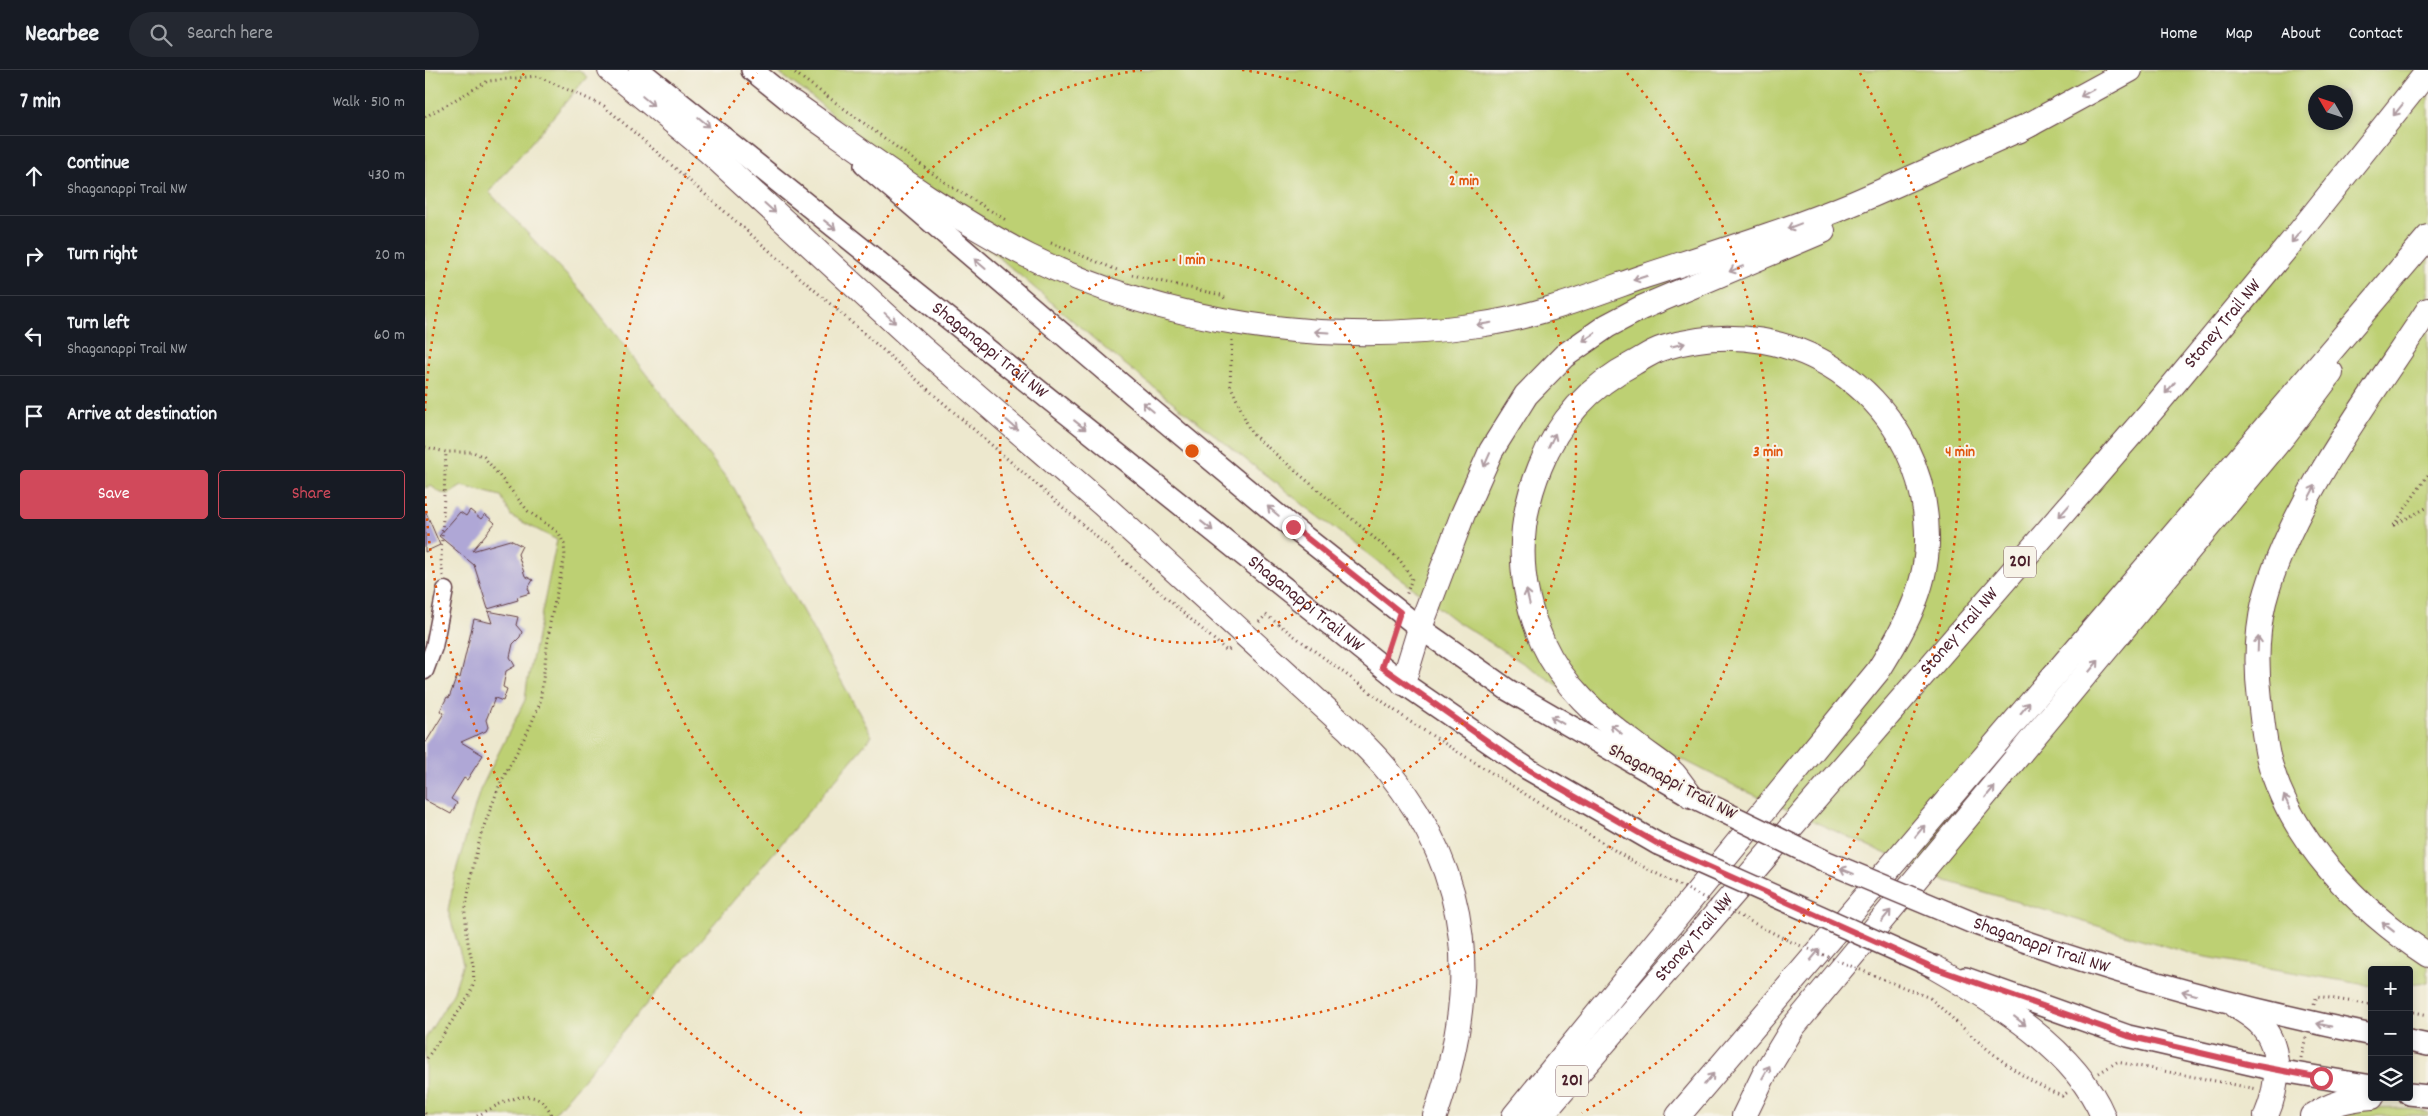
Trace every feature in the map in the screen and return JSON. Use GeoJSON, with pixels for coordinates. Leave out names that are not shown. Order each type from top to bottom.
{"type":"FeatureCollection","features":[{"type":"Feature","properties":{"kind":"highway"},"geometry":{"type":"LineString","coordinates":[[610,70],[708,151],[921,347],[1116,517],[1349,730],[1387,770],[1417,811],[1435,843],[1449,882],[1464,958],[1458,1034],[1449,1076],[1435,1116]]}},
{"type":"Feature","properties":{"kind":"highway"},"geometry":{"type":"LineString","coordinates":[[1403,683],[1420,628],[1463,514],[1491,451],[1526,395],[1564,356],[1607,326],[1641,308],[1872,209],[2130,70]]}},
{"type":"Feature","properties":{"kind":"highway","name":"Stoney Trail NW"},"geometry":{"type":"LineString","coordinates":[[1541,1116],[2154,408],[2294,239],[2428,72]]}},
{"type":"Feature","properties":{"kind":"highway"},"geometry":{"type":"LineString","coordinates":[[793,103],[972,225],[1030,256],[1099,286],[1154,304],[1233,322],[1295,330],[1369,334],[1482,325],[1536,313],[1780,231],[1852,203],[2031,124]]}},
{"type":"Feature","properties":{"kind":"highway"},"geometry":{"type":"LineString","coordinates":[[1678,1116],[2428,237]]}},
{"type":"Feature","properties":{"kind":"highway"},"geometry":{"type":"LineString","coordinates":[[1744,1116],[1764,1075],[1793,1027],[2286,433],[2428,243]]}},
{"type":"Feature","properties":{"kind":"highway"},"geometry":{"type":"LineString","coordinates":[[2428,310],[2323,471],[2297,520],[2279,560],[2264,602],[2258,636],[2257,671],[2269,757],[2283,794],[2306,839],[2354,897],[2406,941],[2428,955]]}},
{"type":"Feature","properties":{"kind":"highway"},"geometry":{"type":"LineString","coordinates":[[1514,1116],[1878,670],[1895,644],[1910,613],[1921,580],[1927,545],[1925,506],[1916,466],[1899,432],[1883,409],[1847,376],[1823,361],[1792,348],[1755,340],[1725,337],[1661,349],[1601,383],[1575,407],[1556,432],[1532,486],[1523,522],[1521,548],[1527,598],[1543,644],[1556,666],[1596,713],[1673,773],[1691,796]]}},
{"type":"Feature","properties":{"kind":"highway"},"geometry":{"type":"LineString","coordinates":[[1934,968],[2018,1019],[2065,1061],[2088,1087],[2103,1116]]}},
{"type":"Feature","properties":{"kind":"highway"},"geometry":{"type":"LineString","coordinates":[[2236,1006],[2261,1025],[2273,1044],[2276,1070],[2273,1099],[2266,1116]]}},
{"type":"Feature","properties":{"kind":"highway"},"geometry":{"type":"LineString","coordinates":[[2312,1116],[2328,1106],[2350,1098],[2368,1097]]}},
{"type":"Feature","properties":{"kind":"main road","name":"Shaganappi Trail NW"},"geometry":{"type":"LineString","coordinates":[[639,70],[1382,667],[1527,769],[1658,844],[1934,968],[2128,1036],[2276,1070],[2368,1085]]}},
{"type":"Feature","properties":{"kind":"main road","name":"Shaganappi Trail NW"},"geometry":{"type":"LineString","coordinates":[[752,70],[1149,408],[1293,527],[1420,628],[1508,690],[1691,796],[1827,862],[1973,923],[2124,975],[2236,1006],[2368,1034]]}},
{"type":"Feature","properties":{"kind":"main road"},"geometry":{"type":"LineString","coordinates":[[2413,1042],[2428,1045]]}},
{"type":"Feature","properties":{"kind":"main road"},"geometry":{"type":"LineString","coordinates":[[2413,1094],[2428,1096]]}},
{"type":"Feature","properties":{"kind":"street"},"geometry":{"type":"LineString","coordinates":[[425,671],[434,646],[445,590]]}},
{"type":"Feature","properties":{"kind":"path"},"geometry":{"type":"LineString","coordinates":[[791,70],[950,186],[1013,224]]}},
{"type":"Feature","properties":{"kind":"path"},"geometry":{"type":"LineString","coordinates":[[1047,241],[1121,271]]}},
{"type":"Feature","properties":{"kind":"path"},"geometry":{"type":"LineString","coordinates":[[1130,275],[1221,295],[1238,308],[1233,322],[1230,384],[1251,433],[1399,559],[1412,578],[1372,693]]}},
{"type":"Feature","properties":{"kind":"path"},"geometry":{"type":"LineString","coordinates":[[425,446],[445,452],[473,452],[484,457],[528,511],[559,533],[564,544],[565,556],[550,624],[540,703],[530,727],[500,784],[482,831],[474,862],[465,912],[474,983],[469,996],[425,1061]]}},
{"type":"Feature","properties":{"kind":"path"},"geometry":{"type":"LineString","coordinates":[[445,452],[441,560],[445,590]]}},
{"type":"Feature","properties":{"kind":"path"},"geometry":{"type":"LineString","coordinates":[[2428,475],[2394,525],[2428,508]]}},
{"type":"Feature","properties":{"kind":"path"},"geometry":{"type":"LineString","coordinates":[[1630,860],[1789,940],[1931,998]]}},
{"type":"Feature","properties":{"kind":"path"},"geometry":{"type":"LineString","coordinates":[[2413,1013],[2428,1015]]}},
{"type":"Feature","properties":{"kind":"path"},"geometry":{"type":"LineString","coordinates":[[477,1116],[515,1097],[525,1096],[535,1098],[552,1116]]}},
{"type":"Feature","properties":{"kind":"green space"},"geometry":{"type":"Polygon","coordinates":[[[425,70],[579,70],[587,77],[489,192],[585,295],[734,488],[872,736],[552,1116],[425,1116],[425,1039],[453,994],[463,963],[448,910],[457,867],[480,790],[525,700],[557,540],[511,516],[501,496],[462,486],[449,494],[441,493],[431,486],[425,488],[425,70]]]}},
{"type":"Feature","properties":{"kind":"green space"},"geometry":{"type":"Polygon","coordinates":[[[775,70],[2428,70],[2428,982],[2413,984],[2413,966],[2368,966],[2368,985],[2195,955],[1947,881],[1739,788],[1650,743],[1456,621],[1301,503],[1108,351],[812,97],[775,70]]]}},
{"type":"Feature","properties":{"kind":"green space"},"geometry":{"type":"Polygon","coordinates":[[[2403,1108],[2428,1113],[2428,1116],[2335,1116],[2362,1109],[2403,1108]]]}},
{"type":"Feature","properties":{"kind":"building"},"geometry":{"type":"Polygon","coordinates":[[[425,510],[440,545],[425,552],[425,510]]]}},
{"type":"Feature","properties":{"kind":"building"},"geometry":{"type":"Polygon","coordinates":[[[470,510],[481,519],[485,514],[495,523],[472,551],[510,540],[522,546],[518,554],[525,576],[533,580],[528,588],[530,593],[517,597],[518,600],[488,609],[474,565],[439,536],[460,512],[466,516],[470,510]]]}},
{"type":"Feature","properties":{"kind":"building"},"geometry":{"type":"Polygon","coordinates":[[[488,611],[518,617],[516,625],[522,632],[513,644],[510,657],[515,666],[506,671],[503,687],[507,689],[503,701],[495,698],[486,720],[488,727],[486,731],[461,742],[483,755],[467,780],[464,778],[451,799],[457,803],[451,814],[425,800],[425,744],[444,713],[440,711],[447,697],[449,698],[457,676],[460,678],[474,619],[492,623],[488,611]]]}},
{"type":"Feature","properties":{"kind":"route"},"geometry":{"type":"LineString","coordinates":[[1293,527],[1400,612],[1382,667],[1527,769],[1658,844],[1934,968],[2128,1036],[2252,1065],[2321,1078]]}}]}
